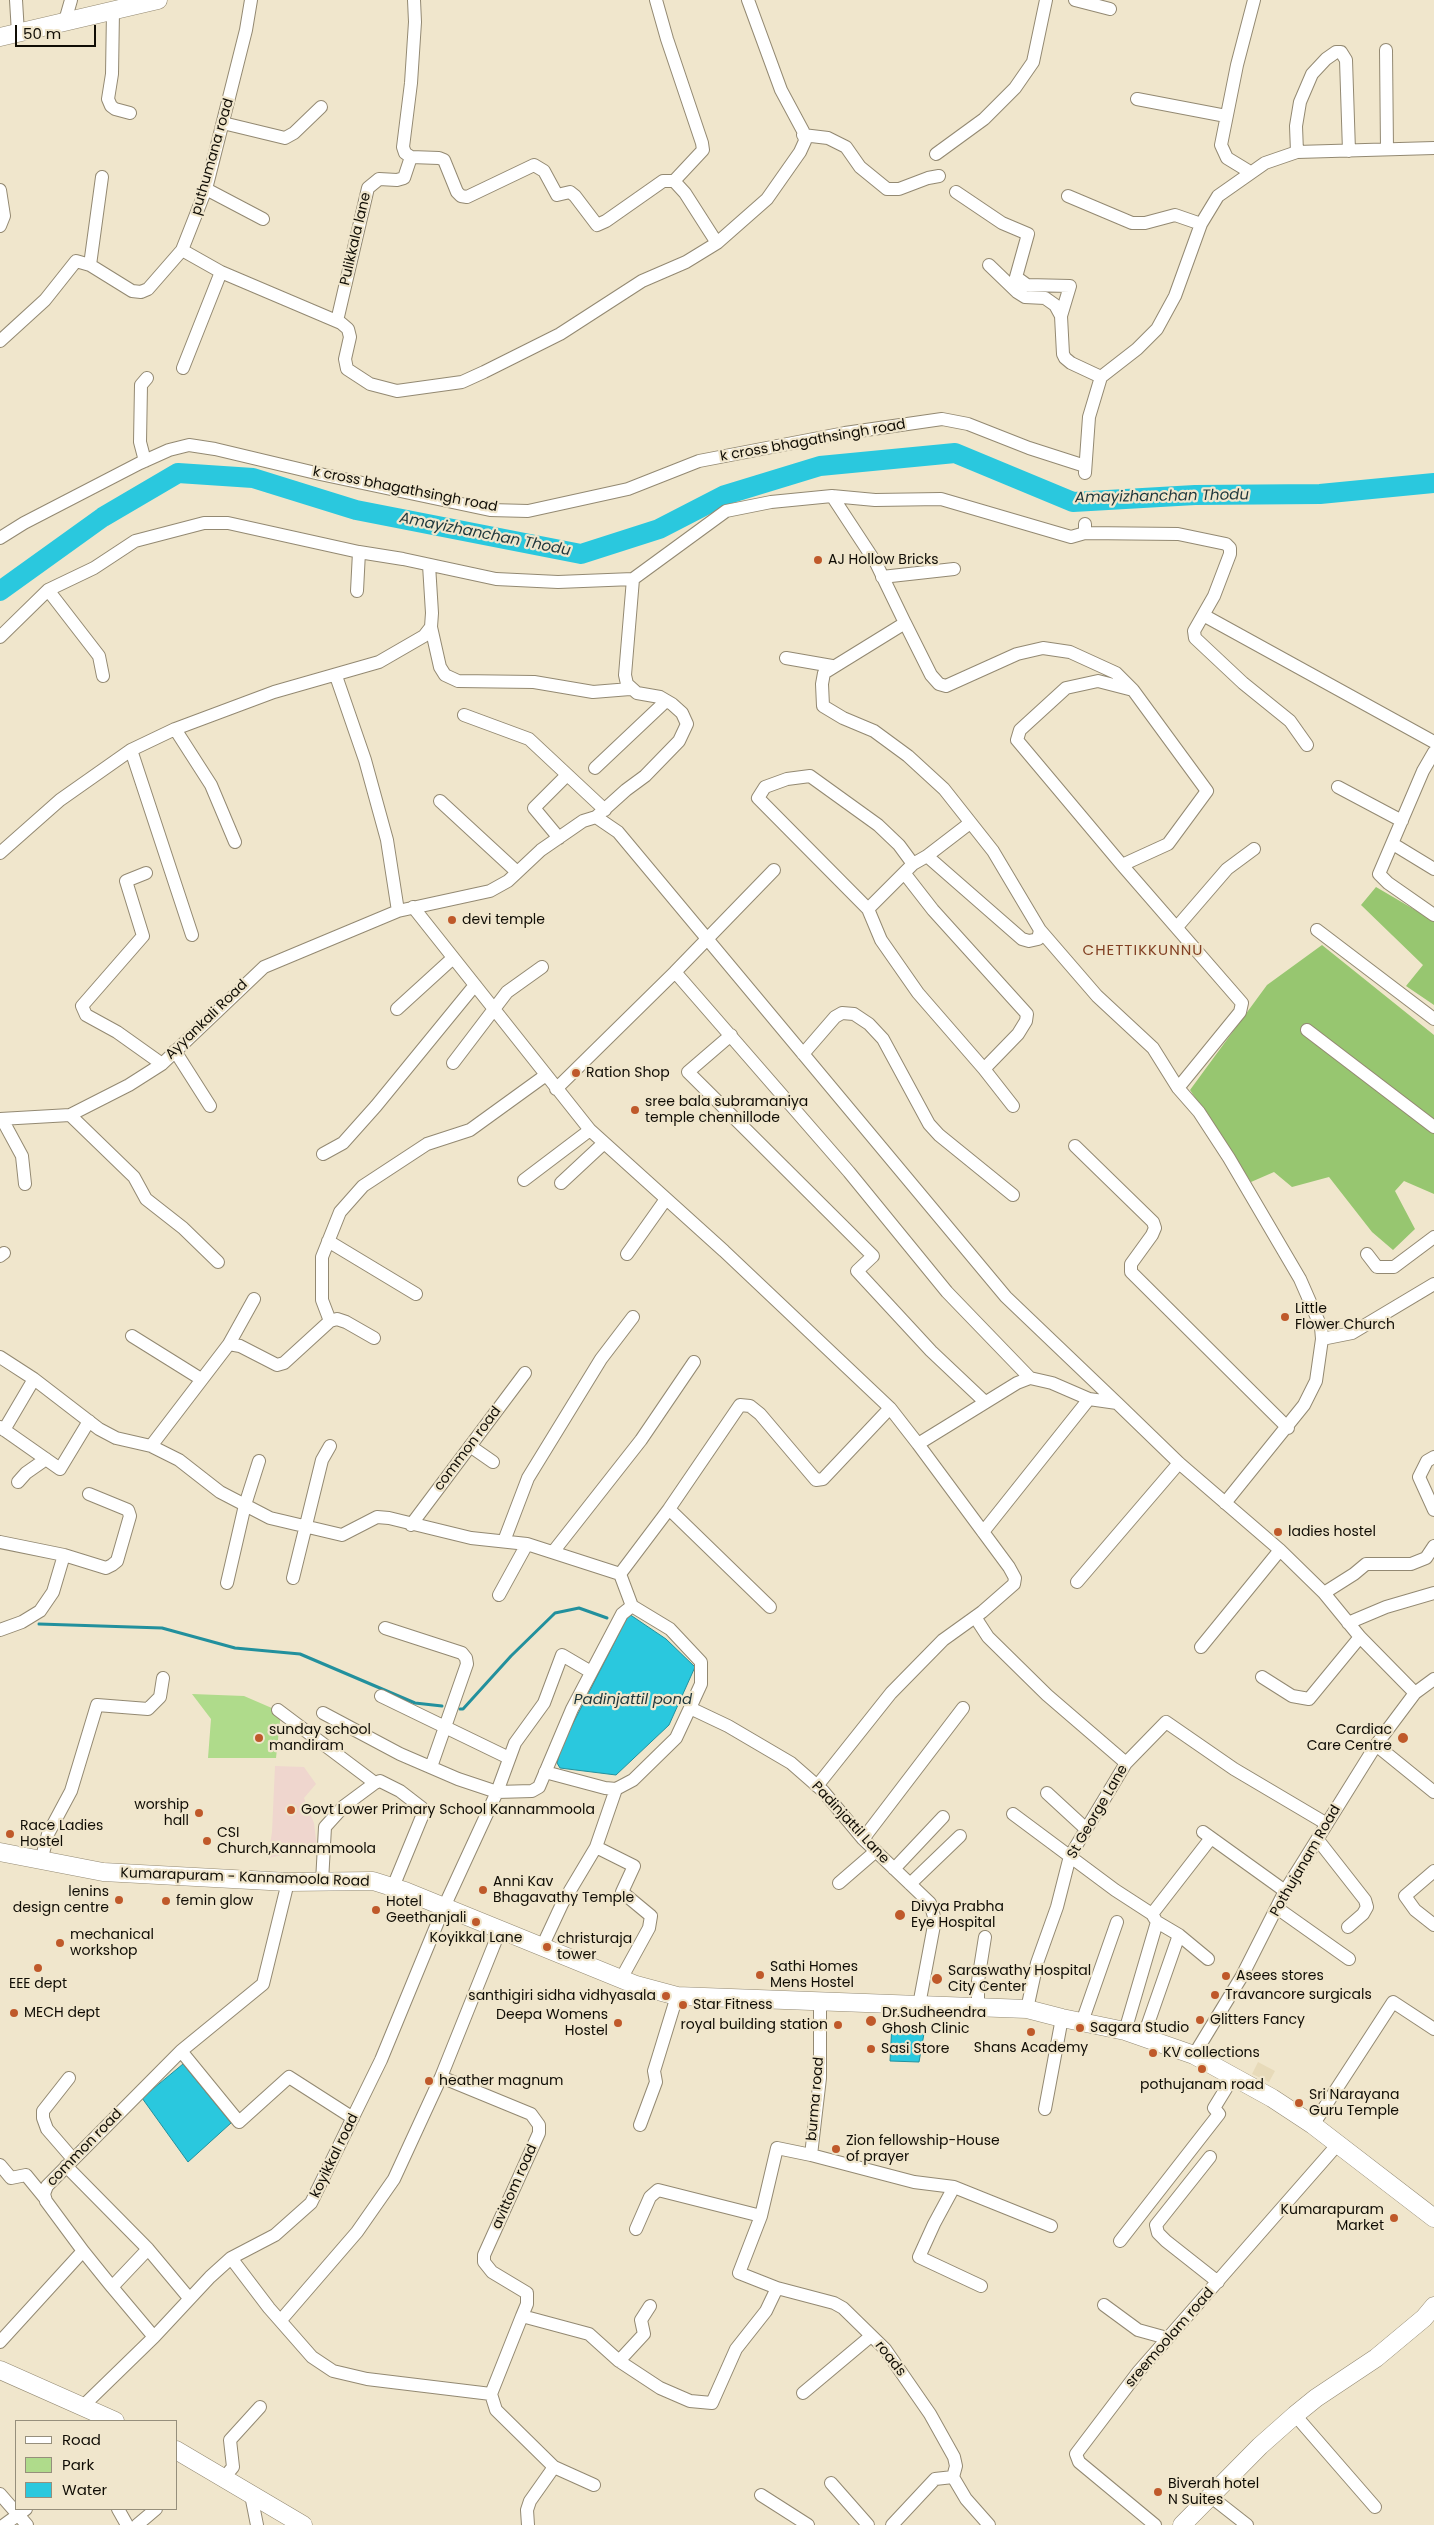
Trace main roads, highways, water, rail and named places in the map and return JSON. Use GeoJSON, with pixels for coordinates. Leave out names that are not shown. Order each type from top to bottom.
{"type":"FeatureCollection","features":[{"type":"Feature","properties":{"kind":"main road"},"geometry":{"type":"LineString","coordinates":[[0,36],[158,0]]}},
{"type":"Feature","properties":{"kind":"main road","name":"Kumarapuram - Kannamoola Road"},"geometry":{"type":"LineString","coordinates":[[0,1852],[41,1862],[103,1872],[288,1882],[373,1882],[393,1887],[621,1979],[677,1996],[1027,2008],[1062,2018],[1125,2030],[1194,2055],[1272,2098],[1313,2125],[1434,2218]]}},
{"type":"Feature","properties":{"kind":"main road"},"geometry":{"type":"LineString","coordinates":[[1182,2525],[1260,2446],[1295,2415],[1316,2398],[1376,2358],[1424,2318],[1434,2306]]}},
{"type":"Feature","properties":{"kind":"main road"},"geometry":{"type":"LineString","coordinates":[[0,2370],[113,2420]]}},
{"type":"Feature","properties":{"kind":"main road"},"geometry":{"type":"LineString","coordinates":[[178,2451],[303,2525]]}},
{"type":"Feature","properties":{"kind":"water","name":"Padinjattil pond"},"geometry":{"type":"Polygon","coordinates":[[[629,1614],[666,1639],[695,1667],[669,1725],[616,1775],[560,1768],[557,1763],[562,1745],[629,1614]]]}},
{"type":"Feature","properties":{"kind":"water"},"geometry":{"type":"Polygon","coordinates":[[[892,2024],[925,2028],[919,2062],[890,2061],[892,2024]]]}},
{"type":"Feature","properties":{"kind":"water"},"geometry":{"type":"Polygon","coordinates":[[[183,2064],[231,2123],[188,2162],[142,2098],[183,2064]]]}},
{"type":"Feature","properties":{"kind":"waterway","name":"Amayizhanchan Thodu"},"geometry":{"type":"LineString","coordinates":[[0,591],[103,517],[178,473],[253,478],[356,510],[581,554],[659,529],[725,495],[820,466],[955,453],[1073,502],[1195,495],[1320,494],[1434,483]]}},
{"type":"Feature","properties":{"kind":"waterway"},"geometry":{"type":"LineString","coordinates":[[460,1709],[463,1709],[511,1656],[555,1613],[579,1608],[607,1618]]}},
{"type":"Feature","properties":{"kind":"waterway"},"geometry":{"type":"LineString","coordinates":[[39,1624],[162,1628],[235,1648],[300,1654],[415,1703],[442,1706]]}},
{"type":"Feature","properties":{"kind":"place","name":"AJ Hollow Bricks"},"geometry":{"type":"Point","coordinates":[818,560]}},
{"type":"Feature","properties":{"kind":"place","name":"devi temple"},"geometry":{"type":"Point","coordinates":[452,920]}},
{"type":"Feature","properties":{"kind":"place","name":"Ration Shop"},"geometry":{"type":"Point","coordinates":[576,1073]}},
{"type":"Feature","properties":{"kind":"place","name":"sree bala subramaniya temple chennillode"},"geometry":{"type":"Point","coordinates":[635,1110]}},
{"type":"Feature","properties":{"kind":"place","name":"Little Flower Church"},"geometry":{"type":"Point","coordinates":[1285,1317]}},
{"type":"Feature","properties":{"kind":"place","name":"ladies hostel"},"geometry":{"type":"Point","coordinates":[1278,1532]}},
{"type":"Feature","properties":{"kind":"place","name":"sunday school mandiram"},"geometry":{"type":"Point","coordinates":[259,1738]}},
{"type":"Feature","properties":{"kind":"place","name":"Cardiac Care Centre"},"geometry":{"type":"Point","coordinates":[1403,1738]}},
{"type":"Feature","properties":{"kind":"place","name":"Govt Lower Primary School Kannammoola"},"geometry":{"type":"Point","coordinates":[291,1810]}},
{"type":"Feature","properties":{"kind":"place","name":"worship hall"},"geometry":{"type":"Point","coordinates":[199,1813]}},
{"type":"Feature","properties":{"kind":"place","name":"Race Ladies Hostel"},"geometry":{"type":"Point","coordinates":[10,1834]}},
{"type":"Feature","properties":{"kind":"place","name":"CSI Church,Kannammoola"},"geometry":{"type":"Point","coordinates":[207,1841]}},
{"type":"Feature","properties":{"kind":"place","name":"Anni Kav Bhagavathy Temple"},"geometry":{"type":"Point","coordinates":[483,1890]}},
{"type":"Feature","properties":{"kind":"place","name":"lenins design centre"},"geometry":{"type":"Point","coordinates":[119,1900]}},
{"type":"Feature","properties":{"kind":"place","name":"femin glow"},"geometry":{"type":"Point","coordinates":[166,1901]}},
{"type":"Feature","properties":{"kind":"place","name":"Hotel Geethanjali"},"geometry":{"type":"Point","coordinates":[376,1910]}},
{"type":"Feature","properties":{"kind":"place","name":"Divya Prabha Eye Hospital"},"geometry":{"type":"Point","coordinates":[900,1915]}},
{"type":"Feature","properties":{"kind":"place","name":"Koyikkal Lane"},"geometry":{"type":"Point","coordinates":[476,1922]}},
{"type":"Feature","properties":{"kind":"place","name":"mechanical workshop"},"geometry":{"type":"Point","coordinates":[60,1943]}},
{"type":"Feature","properties":{"kind":"place","name":"christuraja tower"},"geometry":{"type":"Point","coordinates":[547,1947]}},
{"type":"Feature","properties":{"kind":"place","name":"EEE dept"},"geometry":{"type":"Point","coordinates":[38,1968]}},
{"type":"Feature","properties":{"kind":"place","name":"Sathi Homes Mens Hostel"},"geometry":{"type":"Point","coordinates":[760,1975]}},
{"type":"Feature","properties":{"kind":"place","name":"Asees stores"},"geometry":{"type":"Point","coordinates":[1226,1976]}},
{"type":"Feature","properties":{"kind":"place","name":"Saraswathy Hospital City Center"},"geometry":{"type":"Point","coordinates":[937,1979]}},
{"type":"Feature","properties":{"kind":"place","name":"Travancore surgicals"},"geometry":{"type":"Point","coordinates":[1215,1995]}},
{"type":"Feature","properties":{"kind":"place","name":"santhigiri sidha vidhyasala"},"geometry":{"type":"Point","coordinates":[666,1996]}},
{"type":"Feature","properties":{"kind":"place","name":"Star Fitness"},"geometry":{"type":"Point","coordinates":[683,2005]}},
{"type":"Feature","properties":{"kind":"place","name":"MECH dept"},"geometry":{"type":"Point","coordinates":[14,2013]}},
{"type":"Feature","properties":{"kind":"place","name":"Glitters Fancy"},"geometry":{"type":"Point","coordinates":[1200,2020]}},
{"type":"Feature","properties":{"kind":"place","name":"Dr.Sudheendra Ghosh Clinic"},"geometry":{"type":"Point","coordinates":[871,2021]}},
{"type":"Feature","properties":{"kind":"place","name":"Deepa Womens Hostel"},"geometry":{"type":"Point","coordinates":[618,2023]}},
{"type":"Feature","properties":{"kind":"place","name":"royal building station"},"geometry":{"type":"Point","coordinates":[838,2025]}},
{"type":"Feature","properties":{"kind":"place","name":"Sagara Studio"},"geometry":{"type":"Point","coordinates":[1080,2028]}},
{"type":"Feature","properties":{"kind":"place","name":"Shans Academy"},"geometry":{"type":"Point","coordinates":[1031,2032]}},
{"type":"Feature","properties":{"kind":"place","name":"Sasi Store"},"geometry":{"type":"Point","coordinates":[871,2049]}},
{"type":"Feature","properties":{"kind":"place","name":"KV collections"},"geometry":{"type":"Point","coordinates":[1153,2053]}},
{"type":"Feature","properties":{"kind":"place","name":"pothujanam road"},"geometry":{"type":"Point","coordinates":[1202,2069]}},
{"type":"Feature","properties":{"kind":"place","name":"heather magnum"},"geometry":{"type":"Point","coordinates":[429,2081]}},
{"type":"Feature","properties":{"kind":"place","name":"Sri Narayana Guru Temple"},"geometry":{"type":"Point","coordinates":[1299,2103]}},
{"type":"Feature","properties":{"kind":"place","name":"Zion fellowship-House of prayer"},"geometry":{"type":"Point","coordinates":[836,2149]}},
{"type":"Feature","properties":{"kind":"place","name":"Kumarapuram Market"},"geometry":{"type":"Point","coordinates":[1394,2218]}},
{"type":"Feature","properties":{"kind":"place","name":"Biverah hotel N Suites"},"geometry":{"type":"Point","coordinates":[1158,2492]}},
{"type":"Feature","properties":{"kind":"district","name":"CHETTIKKUNNU"},"geometry":{"type":"Point","coordinates":[1143,951]}}]}
